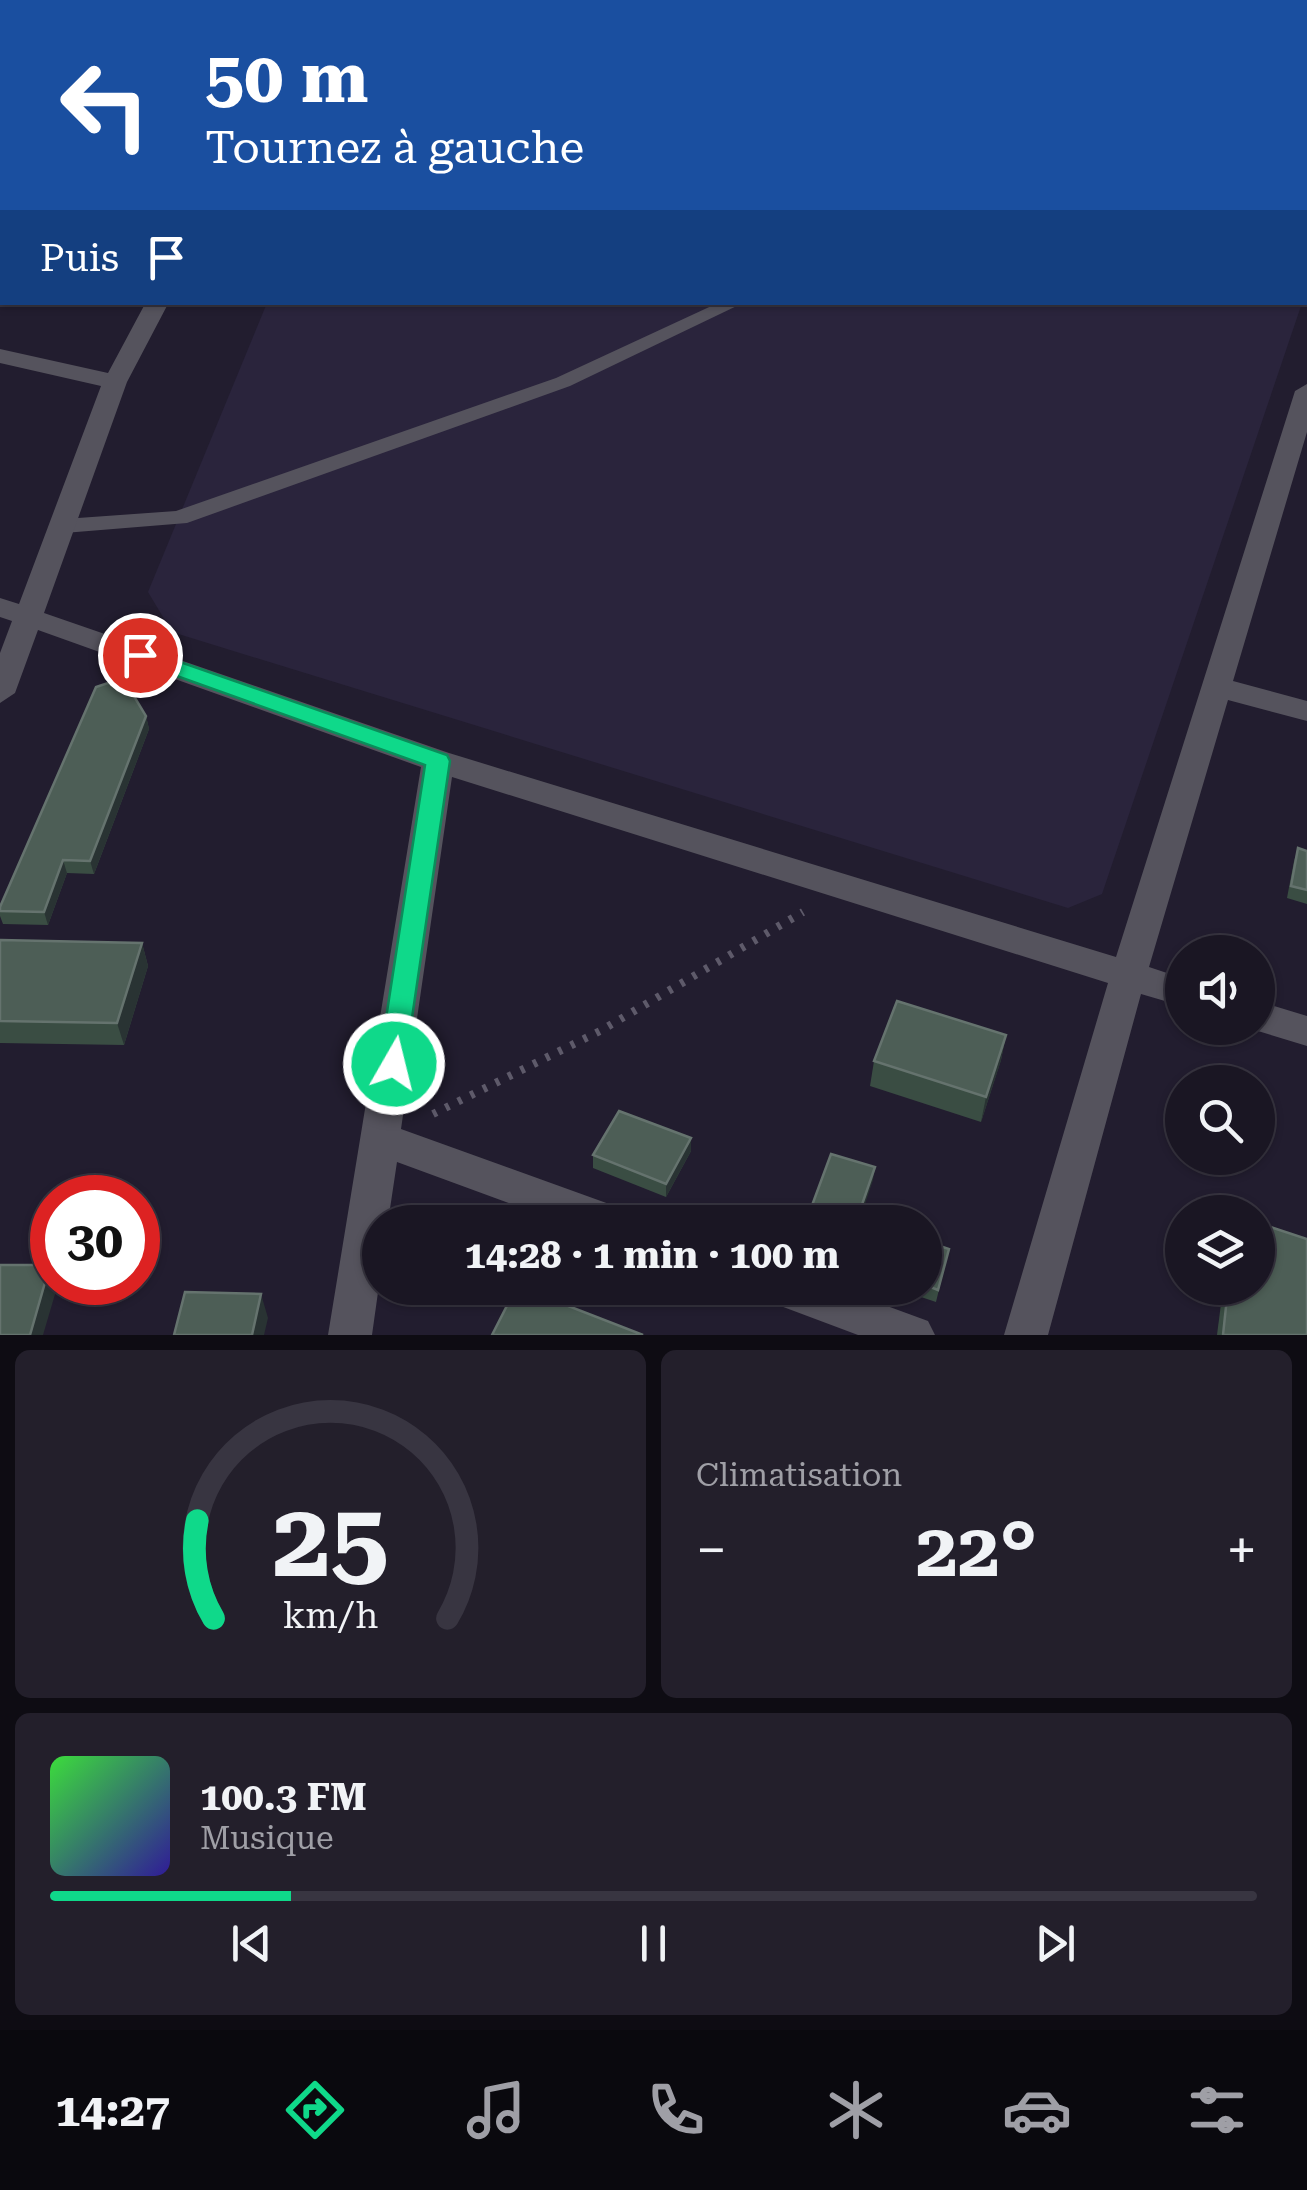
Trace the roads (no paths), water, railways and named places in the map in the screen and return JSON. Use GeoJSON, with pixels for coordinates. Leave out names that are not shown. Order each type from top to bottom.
{"type":"FeatureCollection","features":[{"type":"Feature","properties":{"kind":"street"},"geometry":{"type":"LineString","coordinates":[[0,693],[14,611],[64,526],[116,382],[156,305]]}},
{"type":"Feature","properties":{"kind":"street"},"geometry":{"type":"LineString","coordinates":[[0,356],[116,382]]}},
{"type":"Feature","properties":{"kind":"street"},"geometry":{"type":"LineString","coordinates":[[1026,1335],[1128,976],[1307,391]]}},
{"type":"Feature","properties":{"kind":"street"},"geometry":{"type":"LineString","coordinates":[[14,611],[438,761],[1165,987]]}},
{"type":"Feature","properties":{"kind":"street"},"geometry":{"type":"LineString","coordinates":[[1217,687],[1307,711]]}},
{"type":"Feature","properties":{"kind":"street"},"geometry":{"type":"LineString","coordinates":[[350,1335],[438,761]]}},
{"type":"Feature","properties":{"kind":"street"},"geometry":{"type":"LineString","coordinates":[[1275,1021],[1307,1031]]}},
{"type":"Feature","properties":{"kind":"street"},"geometry":{"type":"LineString","coordinates":[[382,1139],[562,1205]]}},
{"type":"Feature","properties":{"kind":"street"},"geometry":{"type":"LineString","coordinates":[[831,1305],[914,1335]]}},
{"type":"Feature","properties":{"kind":"lane"},"geometry":{"type":"LineString","coordinates":[[64,526],[179,518],[563,382],[730,305]]}}]}
